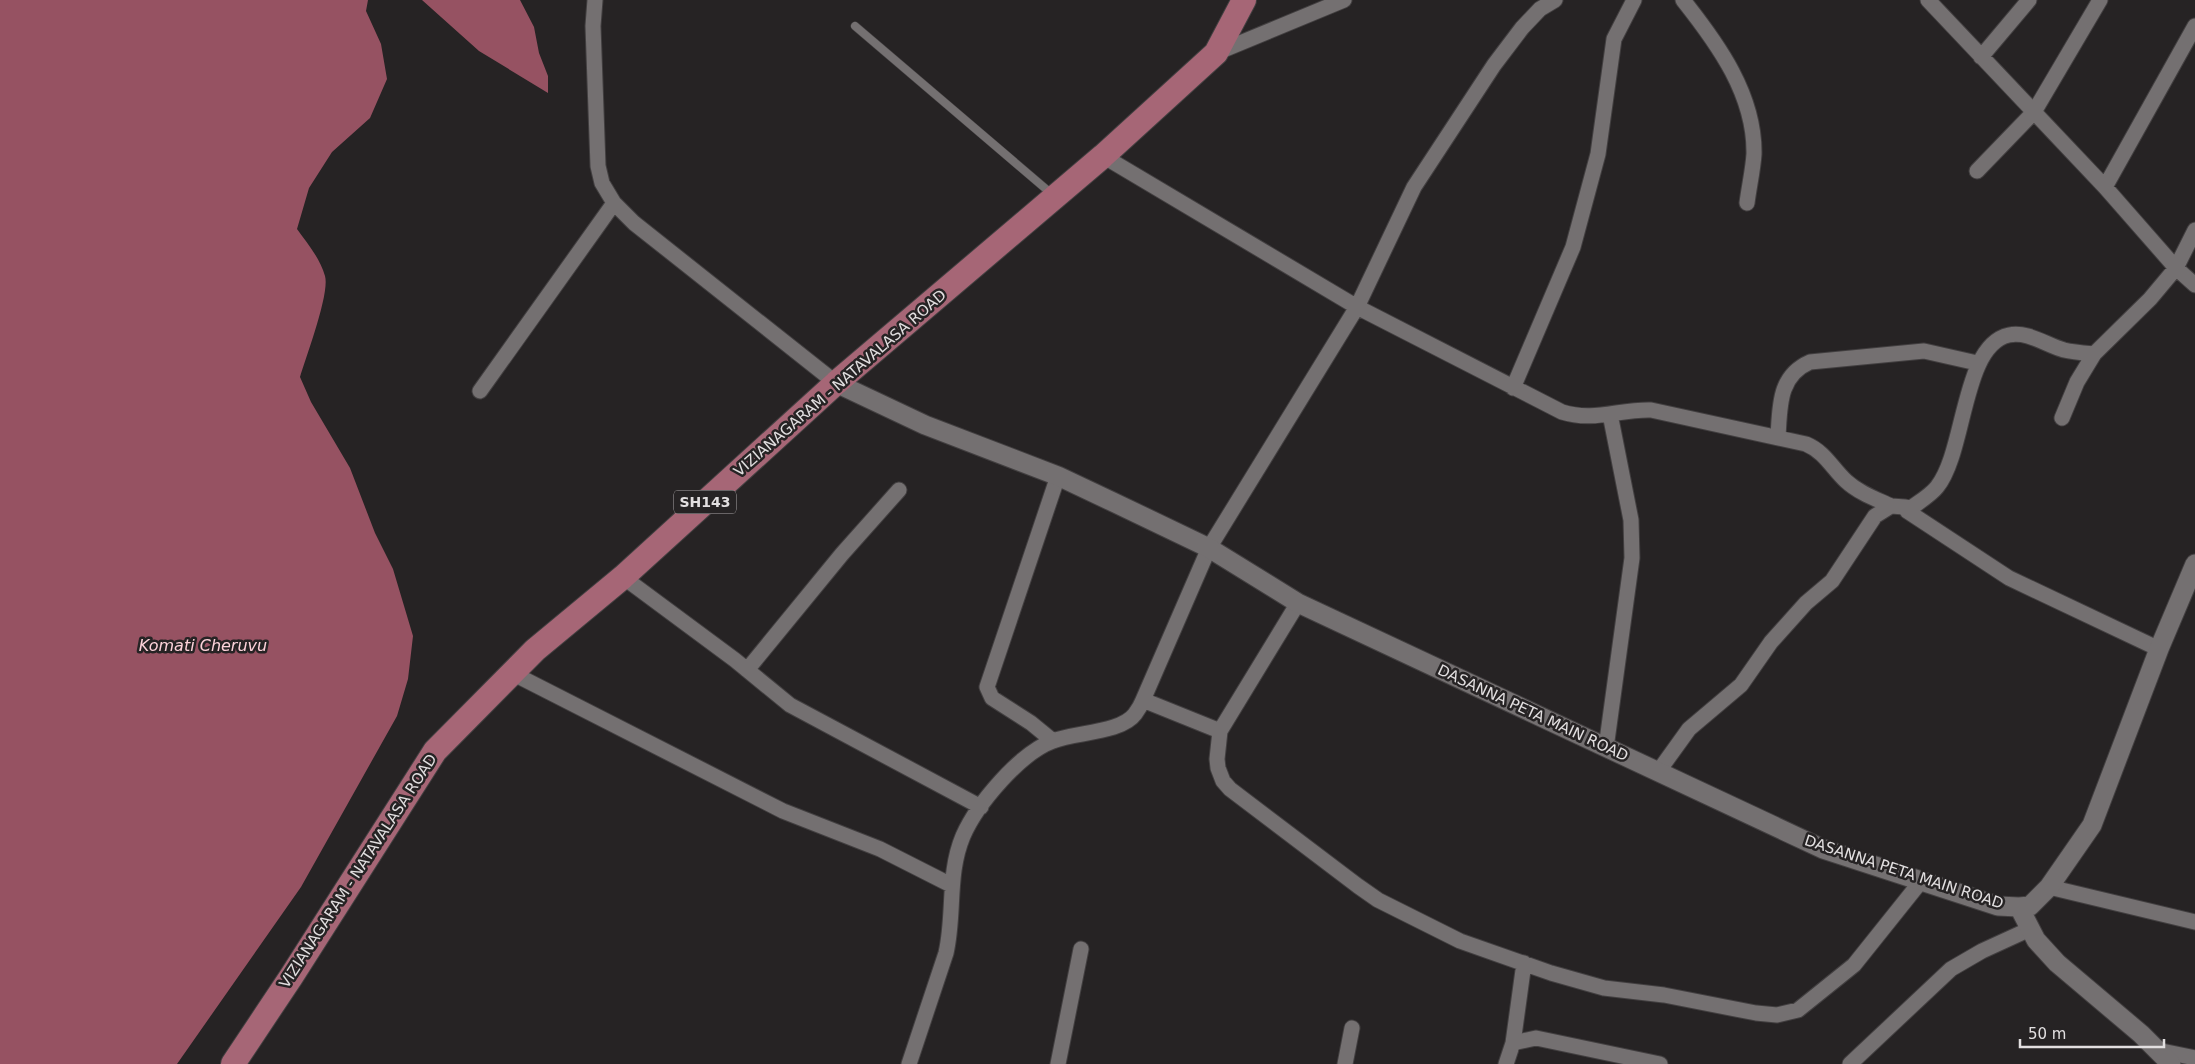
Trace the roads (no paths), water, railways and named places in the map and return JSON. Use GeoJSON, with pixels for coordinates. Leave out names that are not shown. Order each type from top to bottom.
{"type":"FeatureCollection","features":[{"type":"Feature","properties":{"kind":"main road","name":"VIZIANAGARAM - NATAVALASA ROAD"},"geometry":{"type":"LineString","coordinates":[[232,1064],[291,977],[435,751],[535,650],[623,577],[836,383],[1103,156],[1216,53],[1244,0]]}},
{"type":"Feature","properties":{"kind":"street"},"geometry":{"type":"LineString","coordinates":[[595,0],[593,26],[596,151],[602,183],[614,203],[634,223],[836,383]]}},
{"type":"Feature","properties":{"kind":"street"},"geometry":{"type":"LineString","coordinates":[[1216,53],[1344,0]]}},
{"type":"Feature","properties":{"kind":"street"},"geometry":{"type":"LineString","coordinates":[[909,1064],[950,938],[951,885],[956,854],[964,834],[981,807],[999,784],[1030,753],[1053,741],[1110,728],[1127,721],[1135,714],[1143,700],[1209,548],[1357,307],[1414,187],[1494,65],[1522,28],[1540,9],[1556,0]]}},
{"type":"Feature","properties":{"kind":"street"},"geometry":{"type":"LineString","coordinates":[[1513,388],[1573,247],[1598,154],[1614,39],[1634,0]]}},
{"type":"Feature","properties":{"kind":"street"},"geometry":{"type":"LineString","coordinates":[[1683,0],[1733,72],[1745,97],[1751,121],[1754,154],[1747,203]]}},
{"type":"Feature","properties":{"kind":"street"},"geometry":{"type":"LineString","coordinates":[[1928,0],[2105,187],[2176,268],[2195,285]]}},
{"type":"Feature","properties":{"kind":"street"},"geometry":{"type":"LineString","coordinates":[[1981,56],[2029,0]]}},
{"type":"Feature","properties":{"kind":"street"},"geometry":{"type":"LineString","coordinates":[[1977,172],[2034,112],[2100,0]]}},
{"type":"Feature","properties":{"kind":"street"},"geometry":{"type":"LineString","coordinates":[[2105,187],[2195,26]]}},
{"type":"Feature","properties":{"kind":"street"},"geometry":{"type":"LineString","coordinates":[[1103,156],[1357,307],[1562,412],[1588,417],[1637,410],[1651,410],[1778,437],[1816,448],[1855,489],[1891,506],[1905,507],[2009,578],[2159,649]]}},
{"type":"Feature","properties":{"kind":"street"},"geometry":{"type":"LineString","coordinates":[[480,391],[614,203]]}},
{"type":"Feature","properties":{"kind":"street"},"geometry":{"type":"LineString","coordinates":[[2062,418],[2078,382],[2094,354],[2150,299],[2176,268],[2195,230]]}},
{"type":"Feature","properties":{"kind":"street"},"geometry":{"type":"LineString","coordinates":[[1907,510],[1937,487],[1946,471],[1954,450],[1978,363],[1994,341],[2009,335],[2028,336],[2064,350],[2094,354]]}},
{"type":"Feature","properties":{"kind":"street"},"geometry":{"type":"LineString","coordinates":[[1778,437],[1780,403],[1785,386],[1798,367],[1810,362],[1924,351],[1978,363]]}},
{"type":"Feature","properties":{"kind":"street","name":"DASANNA PETA MAIN ROAD"},"geometry":{"type":"LineString","coordinates":[[836,383],[925,425],[1058,476],[1209,548],[1298,603],[1823,849],[1998,906],[2019,908],[2030,906],[2049,887],[2092,825],[2159,649],[2193,576]]}},
{"type":"Feature","properties":{"kind":"street"},"geometry":{"type":"LineString","coordinates":[[1606,748],[1632,558],[1631,520],[1610,414]]}},
{"type":"Feature","properties":{"kind":"street"},"geometry":{"type":"LineString","coordinates":[[1053,741],[1031,723],[992,698],[987,686],[1058,476]]}},
{"type":"Feature","properties":{"kind":"street"},"geometry":{"type":"LineString","coordinates":[[748,670],[842,554],[899,490]]}},
{"type":"Feature","properties":{"kind":"street"},"geometry":{"type":"LineString","coordinates":[[1658,772],[1689,730],[1741,685],[1771,642],[1806,603],[1832,581],[1872,520],[1883,509],[1891,506]]}},
{"type":"Feature","properties":{"kind":"street"},"geometry":{"type":"LineString","coordinates":[[623,577],[748,670],[790,705],[981,807]]}},
{"type":"Feature","properties":{"kind":"street"},"geometry":{"type":"LineString","coordinates":[[1298,603],[1220,732],[1216,759],[1219,774],[1230,789],[1378,900],[1460,940],[1524,963],[1604,988],[1664,995],[1756,1013],[1777,1015],[1798,1010],[1854,965],[1922,880]]}},
{"type":"Feature","properties":{"kind":"street"},"geometry":{"type":"LineString","coordinates":[[512,673],[783,811],[880,849],[951,885]]}},
{"type":"Feature","properties":{"kind":"street"},"geometry":{"type":"LineString","coordinates":[[1143,700],[1220,732]]}},
{"type":"Feature","properties":{"kind":"street"},"geometry":{"type":"LineString","coordinates":[[2049,887],[2195,922]]}},
{"type":"Feature","properties":{"kind":"street"},"geometry":{"type":"LineString","coordinates":[[2019,908],[2036,940],[2057,962],[2141,1034],[2171,1064]]}},
{"type":"Feature","properties":{"kind":"street"},"geometry":{"type":"LineString","coordinates":[[1850,1064],[1951,968],[1982,951],[2030,929]]}},
{"type":"Feature","properties":{"kind":"street"},"geometry":{"type":"LineString","coordinates":[[1058,1064],[1081,949]]}},
{"type":"Feature","properties":{"kind":"street"},"geometry":{"type":"LineString","coordinates":[[1506,1064],[1514,1043],[1524,963]]}},
{"type":"Feature","properties":{"kind":"street"},"geometry":{"type":"LineString","coordinates":[[1345,1064],[1352,1028]]}},
{"type":"Feature","properties":{"kind":"street"},"geometry":{"type":"LineString","coordinates":[[1514,1043],[1536,1038],[1660,1064]]}},
{"type":"Feature","properties":{"kind":"street"},"geometry":{"type":"LineString","coordinates":[[2157,1050],[2195,1058]]}},
{"type":"Feature","properties":{"kind":"lane"},"geometry":{"type":"LineString","coordinates":[[855,26],[1055,197]]}},
{"type":"Feature","properties":{"kind":"water","name":"Komati Cheruvu"},"geometry":{"type":"Polygon","coordinates":[[[0,0],[368,0],[366,11],[381,44],[387,79],[370,118],[332,152],[309,188],[297,229],[320,263],[326,284],[321,310],[300,377],[311,402],[350,468],[375,533],[393,569],[413,636],[408,679],[397,716],[301,887],[177,1064],[0,1064],[0,0]]]}},
{"type":"Feature","properties":{"kind":"water"},"geometry":{"type":"Polygon","coordinates":[[[422,0],[520,0],[534,27],[539,53],[548,76],[548,93],[479,51],[422,0]]]}}]}
